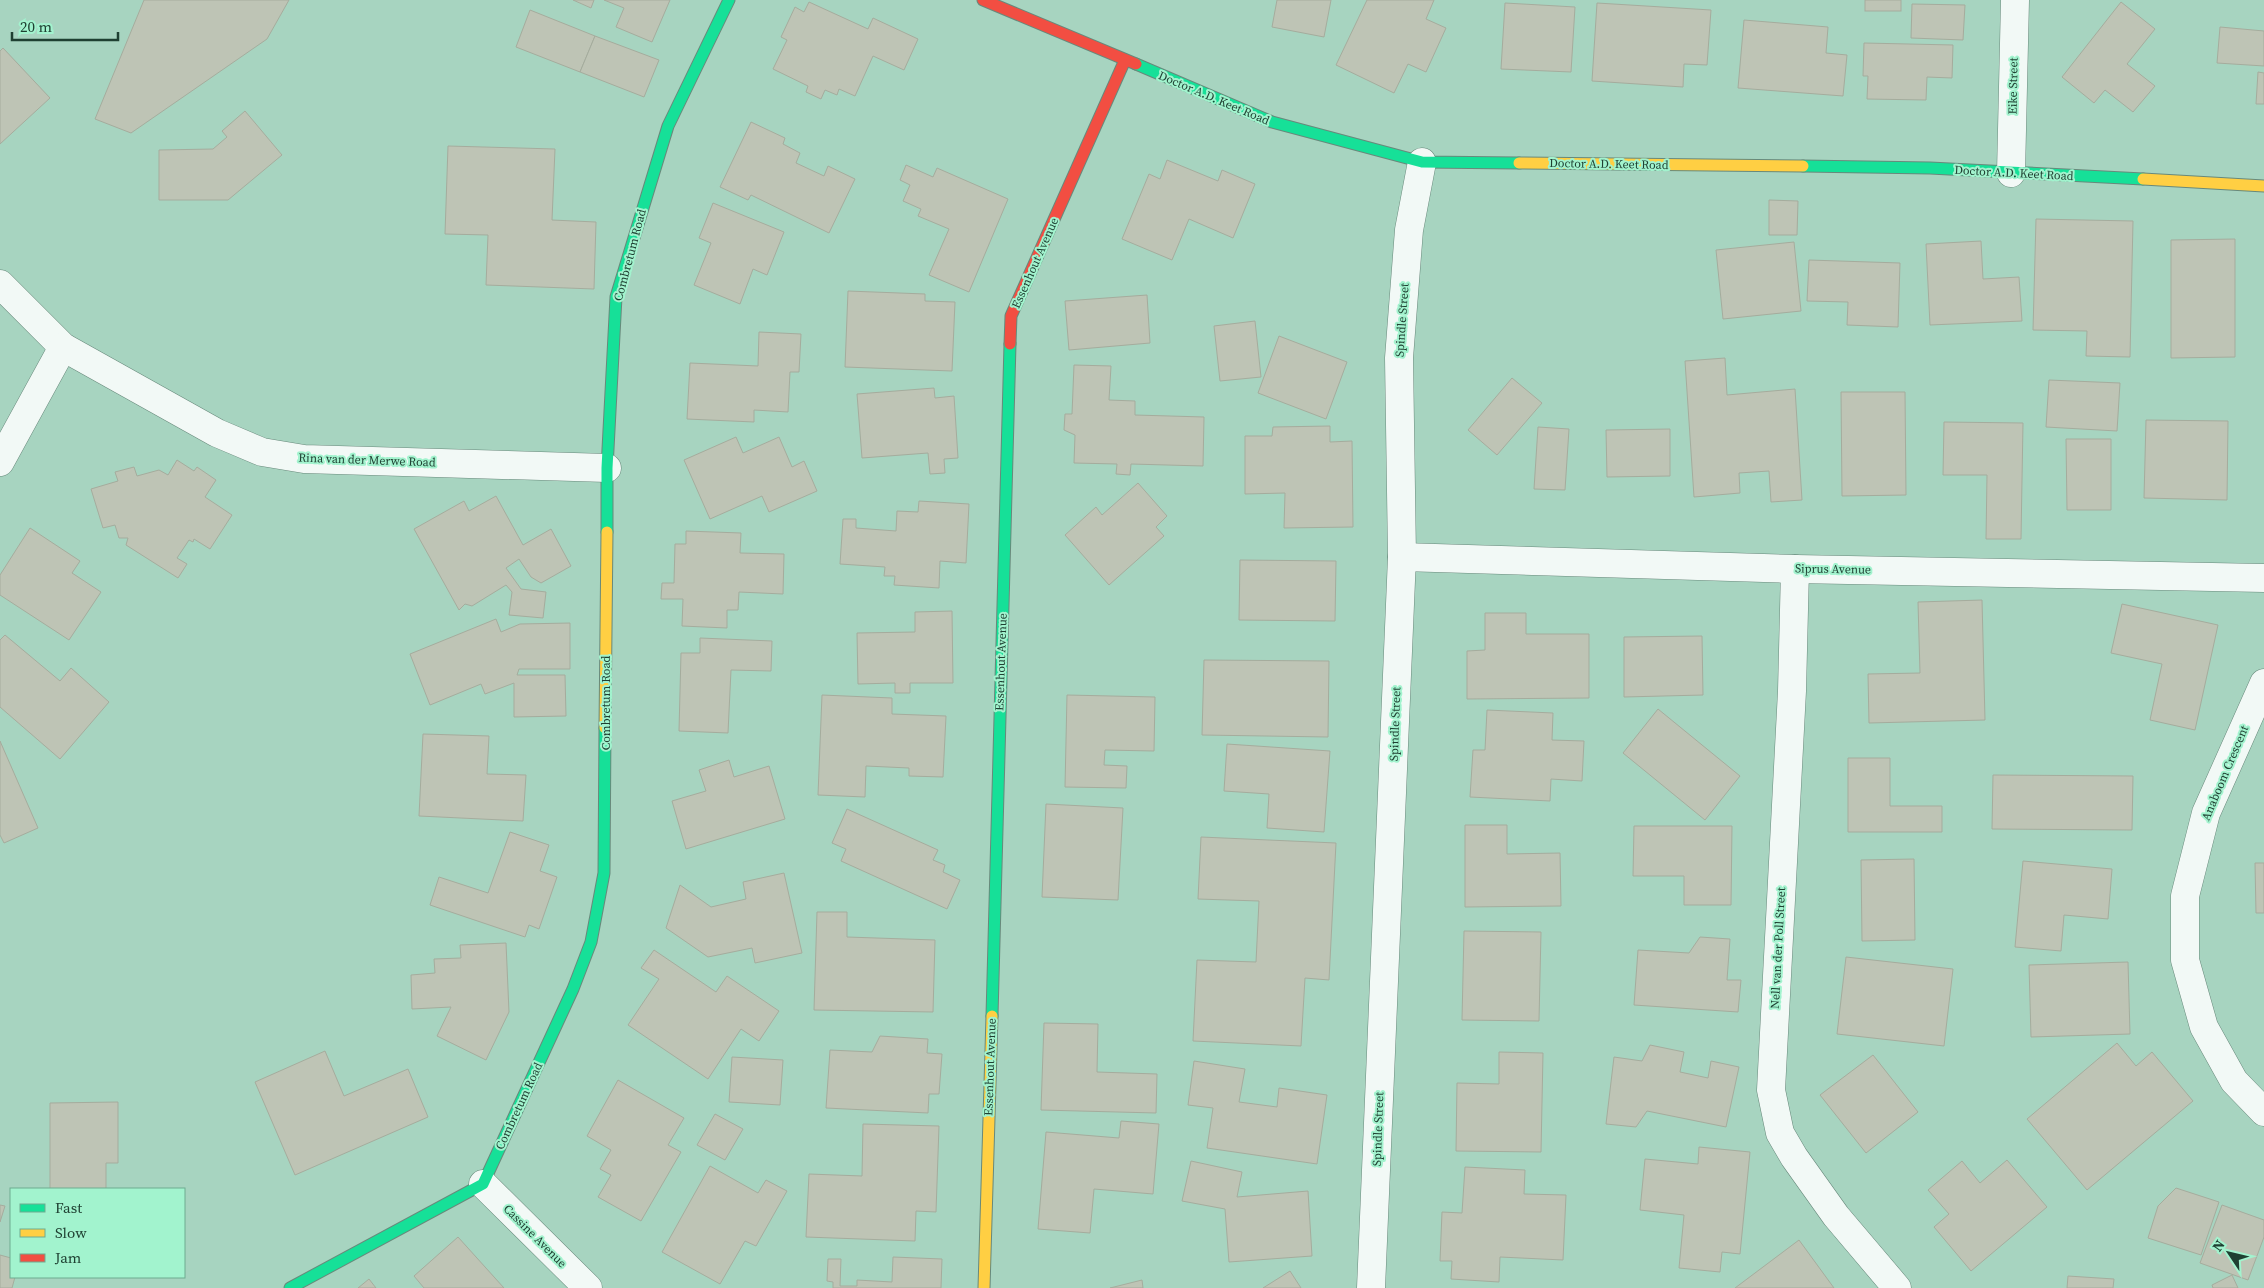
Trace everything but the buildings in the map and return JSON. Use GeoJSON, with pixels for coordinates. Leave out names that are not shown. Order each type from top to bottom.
{"type":"FeatureCollection","features":[{"type":"Feature","properties":{"kind":"street","name":"Combretum Road"},"geometry":{"type":"LineString","coordinates":[[483,1184],[573,989],[591,942],[604,873],[608,468],[616,297],[668,126],[729,0]]}},
{"type":"Feature","properties":{"kind":"street","name":"Doctor A.D. Keet Road"},"geometry":{"type":"LineString","coordinates":[[983,0],[1272,122],[1422,162],[1930,168],[2264,186]]}},
{"type":"Feature","properties":{"kind":"street","name":"Eike Street"},"geometry":{"type":"LineString","coordinates":[[2011,173],[2015,0]]}},
{"type":"Feature","properties":{"kind":"street","name":"Essenhout Avenue"},"geometry":{"type":"LineString","coordinates":[[984,1288],[1011,316],[1125,60]]}},
{"type":"Feature","properties":{"kind":"street","name":"Spindle Street"},"geometry":{"type":"LineString","coordinates":[[1371,1288],[1402,558],[1399,358],[1409,230],[1422,162]]}},
{"type":"Feature","properties":{"kind":"street","name":"Rina van der Merwe Road"},"geometry":{"type":"LineString","coordinates":[[0,284],[63,347],[217,433],[262,452],[304,459],[608,468]]}},
{"type":"Feature","properties":{"kind":"street"},"geometry":{"type":"LineString","coordinates":[[0,462],[63,347]]}},
{"type":"Feature","properties":{"kind":"street","name":"Siprus Avenue"},"geometry":{"type":"LineString","coordinates":[[1402,558],[2264,578]]}},
{"type":"Feature","properties":{"kind":"street","name":"Nell van der Poll Street"},"geometry":{"type":"LineString","coordinates":[[1795,568],[1792,691],[1771,1090],[1780,1133],[1794,1157],[1836,1216],[1897,1288]]}},
{"type":"Feature","properties":{"kind":"street","name":"Anaboom Crescent"},"geometry":{"type":"LineString","coordinates":[[2264,683],[2206,813],[2185,896],[2186,960],[2204,1026],[2234,1081],[2264,1112]]}},
{"type":"Feature","properties":{"kind":"street"},"geometry":{"type":"LineString","coordinates":[[290,1288],[483,1184]]}},
{"type":"Feature","properties":{"kind":"street","name":"Cassine Avenue"},"geometry":{"type":"LineString","coordinates":[[483,1184],[588,1288]]}},
{"type":"Feature","properties":{"kind":"traffic: fast"},"geometry":{"type":"LineString","coordinates":[[607,532],[607,468],[616,297],[668,126],[729,0]]}},
{"type":"Feature","properties":{"kind":"traffic: fast"},"geometry":{"type":"LineString","coordinates":[[1136,64],[1272,122],[1422,162],[1519,163]]}},
{"type":"Feature","properties":{"kind":"traffic: fast"},"geometry":{"type":"LineString","coordinates":[[1803,166],[1930,168],[2143,179]]}},
{"type":"Feature","properties":{"kind":"traffic: fast"},"geometry":{"type":"LineString","coordinates":[[992,1016],[1010,344]]}},
{"type":"Feature","properties":{"kind":"traffic: fast"},"geometry":{"type":"LineString","coordinates":[[290,1288],[483,1184],[573,989],[591,942],[604,873],[605,728]]}},
{"type":"Feature","properties":{"kind":"traffic: slow"},"geometry":{"type":"LineString","coordinates":[[1519,163],[1803,166]]}},
{"type":"Feature","properties":{"kind":"traffic: slow"},"geometry":{"type":"LineString","coordinates":[[2143,179],[2264,186]]}},
{"type":"Feature","properties":{"kind":"traffic: slow"},"geometry":{"type":"LineString","coordinates":[[605,728],[607,532]]}},
{"type":"Feature","properties":{"kind":"traffic: slow"},"geometry":{"type":"LineString","coordinates":[[984,1288],[992,1016]]}},
{"type":"Feature","properties":{"kind":"traffic: jam"},"geometry":{"type":"LineString","coordinates":[[983,0],[1136,64]]}},
{"type":"Feature","properties":{"kind":"traffic: jam"},"geometry":{"type":"LineString","coordinates":[[1010,344],[1011,316],[1125,60]]}}]}
